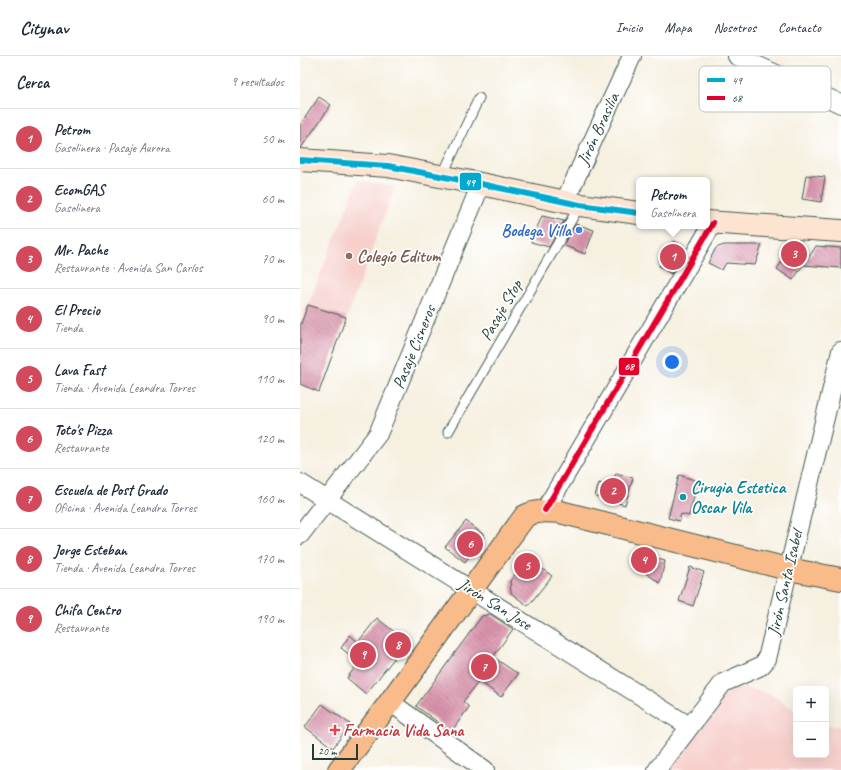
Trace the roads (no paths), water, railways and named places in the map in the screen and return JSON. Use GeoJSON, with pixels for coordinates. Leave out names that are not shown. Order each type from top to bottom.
{"type":"FeatureCollection","features":[{"type":"Feature","properties":{"kind":"main road"},"geometry":{"type":"LineString","coordinates":[[300,160],[388,166],[573,203],[636,213]]}},
{"type":"Feature","properties":{"kind":"main road"},"geometry":{"type":"LineString","coordinates":[[710,223],[841,231]]}},
{"type":"Feature","properties":{"kind":"main road"},"geometry":{"type":"LineString","coordinates":[[339,770],[525,516],[534,512],[545,510],[560,512],[788,569],[841,579]]}},
{"type":"Feature","properties":{"kind":"street","name":"Jirón Brasilia"},"geometry":{"type":"LineString","coordinates":[[573,203],[632,56]]}},
{"type":"Feature","properties":{"kind":"street"},"geometry":{"type":"LineString","coordinates":[[737,56],[759,66]]}},
{"type":"Feature","properties":{"kind":"street"},"geometry":{"type":"LineString","coordinates":[[831,99],[841,104]]}},
{"type":"Feature","properties":{"kind":"street","name":"Pasaje Cisneros"},"geometry":{"type":"LineString","coordinates":[[300,535],[378,434],[480,184]]}},
{"type":"Feature","properties":{"kind":"street"},"geometry":{"type":"LineString","coordinates":[[545,510],[707,229]]}},
{"type":"Feature","properties":{"kind":"street","name":"Jirón Santa Isabel"},"geometry":{"type":"LineString","coordinates":[[657,770],[723,683],[761,666],[767,660],[841,351]]}},
{"type":"Feature","properties":{"kind":"street","name":"Jirón San Jose"},"geometry":{"type":"LineString","coordinates":[[300,483],[689,726]]}},
{"type":"Feature","properties":{"kind":"street"},"geometry":{"type":"LineString","coordinates":[[390,702],[485,770]]}},
{"type":"Feature","properties":{"kind":"lane"},"geometry":{"type":"LineString","coordinates":[[442,176],[479,98]]}},
{"type":"Feature","properties":{"kind":"lane","name":"Pasaje Stop"},"geometry":{"type":"LineString","coordinates":[[448,432],[573,203]]}},
{"type":"Feature","properties":{"kind":"place","name":"Bodega Villa"},"geometry":{"type":"Point","coordinates":[579,230]}},
{"type":"Feature","properties":{"kind":"place","name":"Mr. Pache"},"geometry":{"type":"Point","coordinates":[794,254]}},
{"type":"Feature","properties":{"kind":"place","name":"Colegío Editum"},"geometry":{"type":"Point","coordinates":[349,256]}},
{"type":"Feature","properties":{"kind":"place","name":"Petrom"},"geometry":{"type":"Point","coordinates":[673,257]}},
{"type":"Feature","properties":{"kind":"place","name":"EcomGAS"},"geometry":{"type":"Point","coordinates":[613,491]}},
{"type":"Feature","properties":{"kind":"place","name":"Cirugia Estetica Oscar Vila"},"geometry":{"type":"Point","coordinates":[683,497]}},
{"type":"Feature","properties":{"kind":"place","name":"Toto's Pizza"},"geometry":{"type":"Point","coordinates":[470,544]}},
{"type":"Feature","properties":{"kind":"place","name":"El Precio"},"geometry":{"type":"Point","coordinates":[644,560]}},
{"type":"Feature","properties":{"kind":"place","name":"Lava Fast"},"geometry":{"type":"Point","coordinates":[527,566]}},
{"type":"Feature","properties":{"kind":"place","name":"Jorge Esteban"},"geometry":{"type":"Point","coordinates":[398,645]}},
{"type":"Feature","properties":{"kind":"place","name":"Chifa Centro"},"geometry":{"type":"Point","coordinates":[363,655]}},
{"type":"Feature","properties":{"kind":"place","name":"Escuela de Post Grado"},"geometry":{"type":"Point","coordinates":[484,667]}},
{"type":"Feature","properties":{"kind":"place","name":"Farmacia Vida Sana"},"geometry":{"type":"Point","coordinates":[335,730]}}]}
